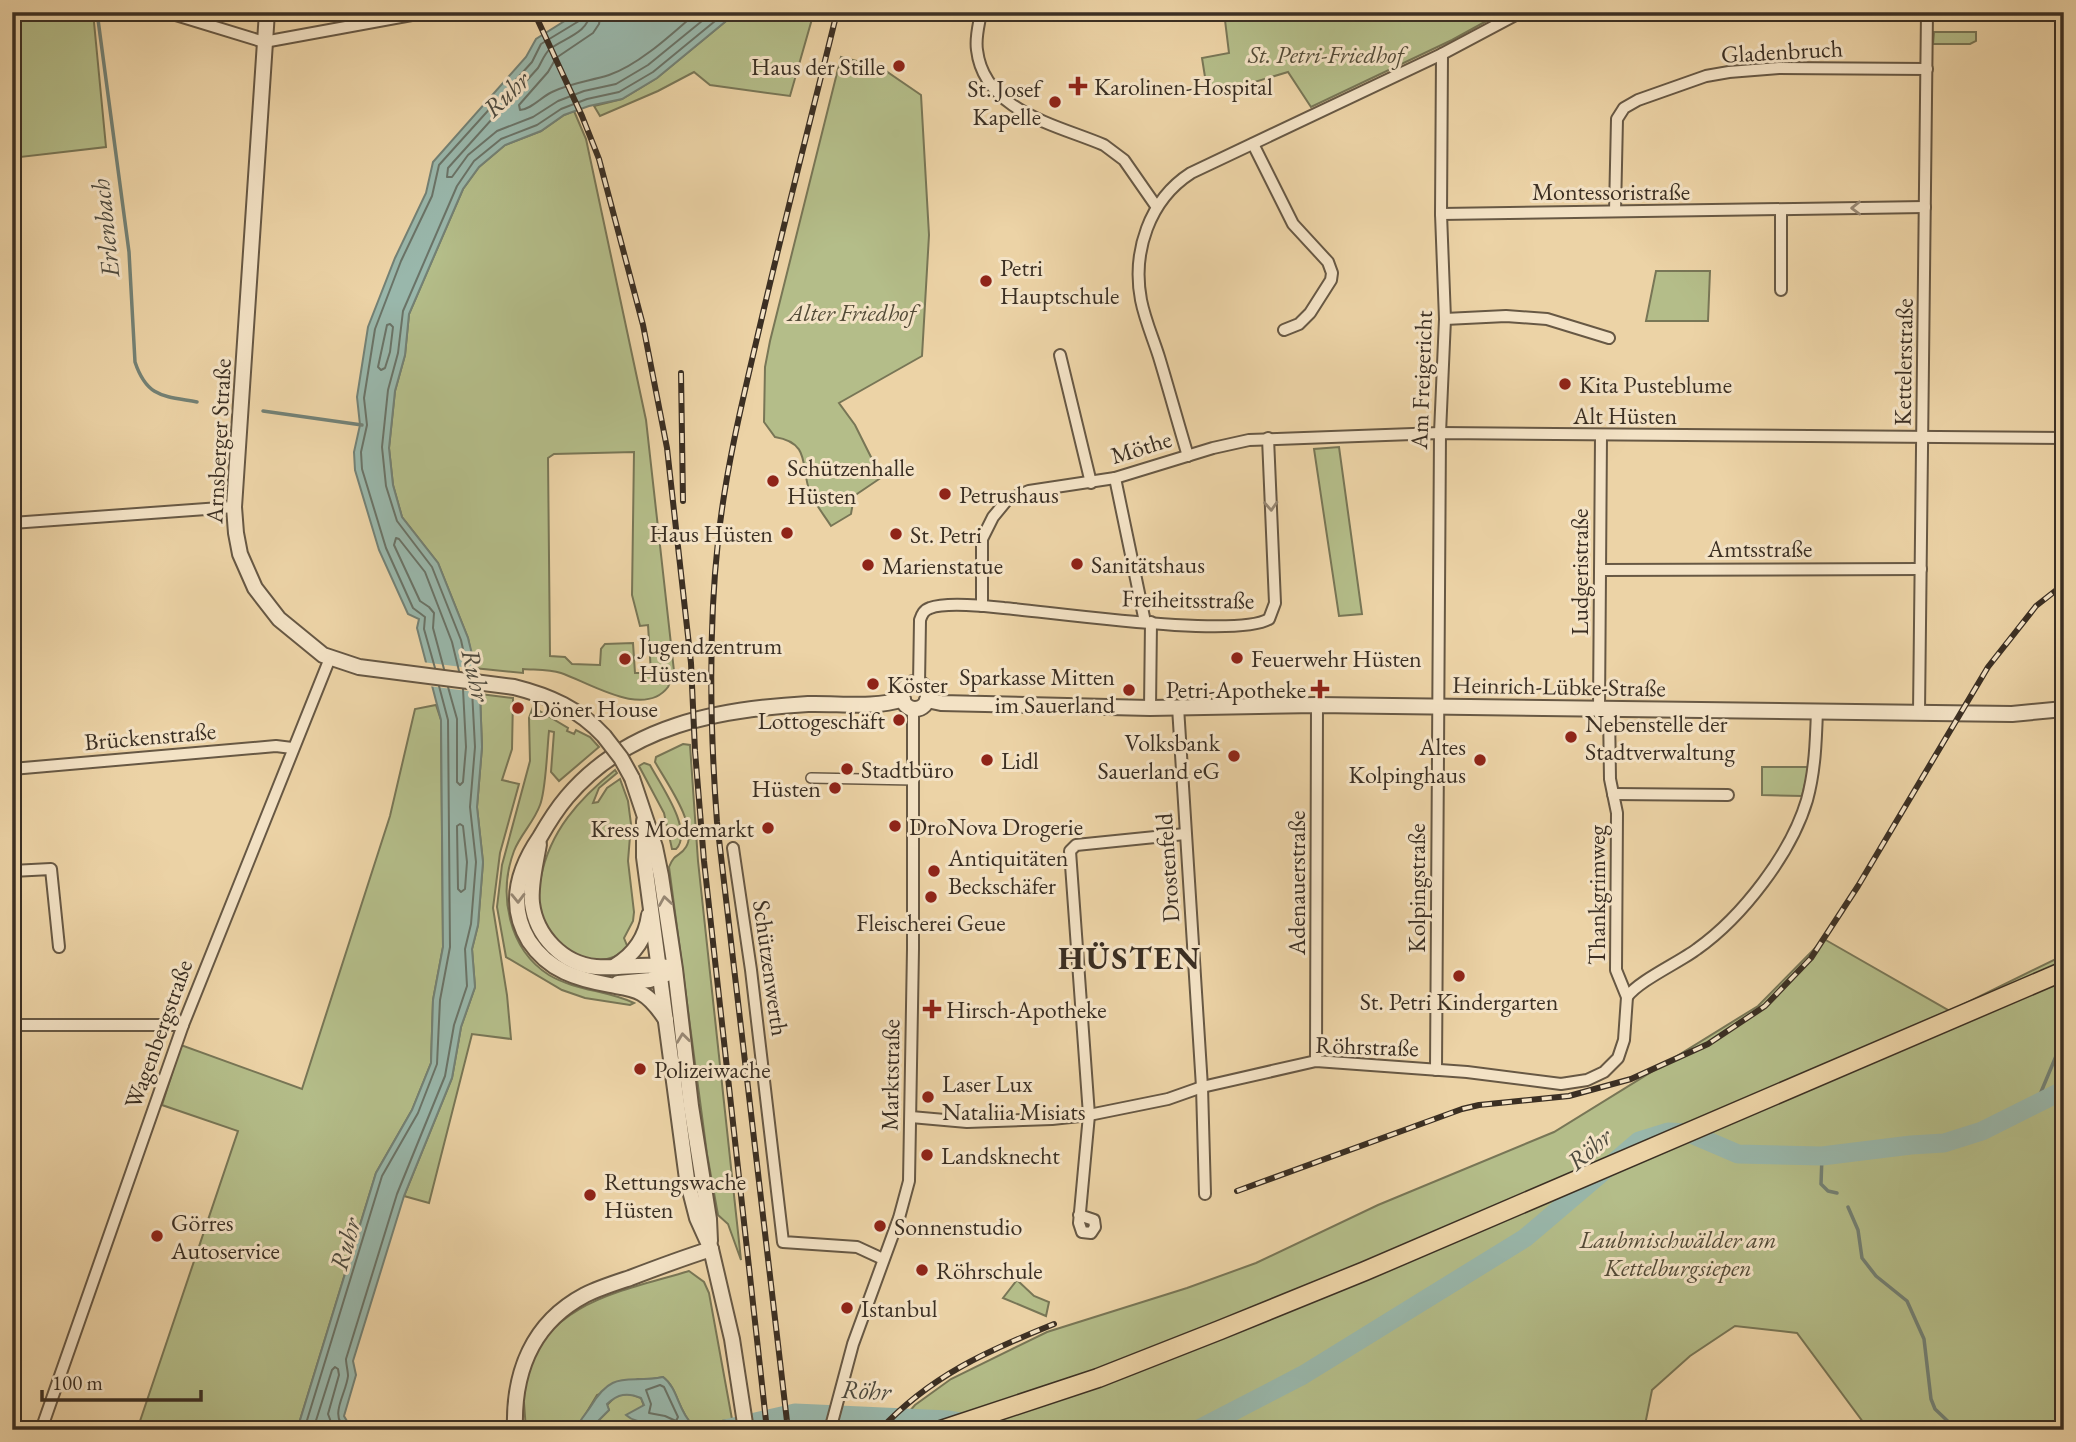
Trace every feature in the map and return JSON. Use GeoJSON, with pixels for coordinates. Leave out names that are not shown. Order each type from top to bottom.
{"type":"FeatureCollection","features":[{"type":"Feature","properties":{"kind":"main road"},"geometry":{"type":"LineString","coordinates":[[941,1430],[1098,1378],[1365,1271],[2064,971]]}},
{"type":"Feature","properties":{"kind":"street"},"geometry":{"type":"LineString","coordinates":[[166,12],[264,42],[428,12]]}},
{"type":"Feature","properties":{"kind":"street","name":"Arnsberger Straße"},"geometry":{"type":"LineString","coordinates":[[267,12],[234,507],[240,554],[255,588],[279,620],[330,658],[359,667],[514,687],[537,693],[568,706],[587,719],[621,758],[632,778],[657,857],[709,1219],[710,1250]]}},
{"type":"Feature","properties":{"kind":"street"},"geometry":{"type":"LineString","coordinates":[[981,12],[976,49],[984,75],[996,92],[1008,103],[1029,114],[1115,152],[1156,206],[1169,189],[1184,177],[1441,54],[1521,12]]}},
{"type":"Feature","properties":{"kind":"street","name":"Kettelerstraße"},"geometry":{"type":"LineString","coordinates":[[1919,712],[1927,12]]}},
{"type":"Feature","properties":{"kind":"street","name":"Am Freigericht"},"geometry":{"type":"LineString","coordinates":[[1438,707],[1440,433],[1445,318],[1441,214],[1441,54]]}},
{"type":"Feature","properties":{"kind":"street","name":"Gladenbruch"},"geometry":{"type":"LineString","coordinates":[[1615,211],[1616,119],[1624,108],[1638,100],[1706,76],[1740,70],[1927,69]]}},
{"type":"Feature","properties":{"kind":"street"},"geometry":{"type":"LineString","coordinates":[[1253,144],[1293,224],[1328,262],[1331,269],[1331,280],[1306,319],[1284,330]]}},
{"type":"Feature","properties":{"kind":"street","name":"Möthe"},"geometry":{"type":"LineString","coordinates":[[982,606],[982,539],[1000,505],[1021,493],[1115,478],[1188,456],[1145,317],[1138,278],[1143,241],[1156,206]]}},
{"type":"Feature","properties":{"kind":"street","name":"Montessoristraße"},"geometry":{"type":"LineString","coordinates":[[1441,214],[1925,207]]}},
{"type":"Feature","properties":{"kind":"street"},"geometry":{"type":"LineString","coordinates":[[1781,210],[1781,290]]}},
{"type":"Feature","properties":{"kind":"street"},"geometry":{"type":"LineString","coordinates":[[1445,318],[1506,316],[1547,319],[1609,338]]}},
{"type":"Feature","properties":{"kind":"street"},"geometry":{"type":"LineString","coordinates":[[1060,355],[1091,482]]}},
{"type":"Feature","properties":{"kind":"street","name":"Alt Hüsten"},"geometry":{"type":"LineString","coordinates":[[1188,456],[1225,445],[1268,438],[1440,433],[2064,438]]}},
{"type":"Feature","properties":{"kind":"street","name":"Ludgeristraße"},"geometry":{"type":"LineString","coordinates":[[1601,436],[1600,570],[1604,709]]}},
{"type":"Feature","properties":{"kind":"street","name":"Freiheitsstraße"},"geometry":{"type":"LineString","coordinates":[[919,684],[920,620],[925,610],[937,607],[982,606],[1209,625],[1252,625],[1265,622],[1272,615],[1275,603],[1268,438]]}},
{"type":"Feature","properties":{"kind":"street"},"geometry":{"type":"LineString","coordinates":[[1115,478],[1148,622],[1150,708]]}},
{"type":"Feature","properties":{"kind":"street"},"geometry":{"type":"LineString","coordinates":[[12,523],[234,507]]}},
{"type":"Feature","properties":{"kind":"street","name":"Amtsstraße"},"geometry":{"type":"LineString","coordinates":[[1600,570],[1921,569]]}},
{"type":"Feature","properties":{"kind":"street","name":"Wagenbergstraße"},"geometry":{"type":"LineString","coordinates":[[41,1430],[183,1025],[330,658]]}},
{"type":"Feature","properties":{"kind":"street"},"geometry":{"type":"LineString","coordinates":[[666,1020],[655,1004],[642,993],[577,979],[556,969],[540,955],[525,933],[518,909],[518,883],[524,862],[562,804],[586,778],[632,747],[683,722],[756,707],[817,704],[922,706],[927,700],[927,692],[919,684],[908,685],[903,692],[908,704]]}},
{"type":"Feature","properties":{"kind":"street","name":"Heinrich-Lübke-Straße"},"geometry":{"type":"LineString","coordinates":[[927,700],[940,703],[1150,708],[1317,705],[2012,714],[2064,709]]}},
{"type":"Feature","properties":{"kind":"street","name":"Marktstraße"},"geometry":{"type":"LineString","coordinates":[[830,1430],[853,1344],[899,1218],[909,1181],[914,779],[908,704]]}},
{"type":"Feature","properties":{"kind":"street","name":"Adenauerstraße"},"geometry":{"type":"LineString","coordinates":[[1316,1061],[1317,705]]}},
{"type":"Feature","properties":{"kind":"street","name":"Drostenfeld"},"geometry":{"type":"LineString","coordinates":[[1178,707],[1202,1087],[1205,1194]]}},
{"type":"Feature","properties":{"kind":"street","name":"Kolpingstraße"},"geometry":{"type":"LineString","coordinates":[[1436,1070],[1438,707]]}},
{"type":"Feature","properties":{"kind":"street","name":"Thankgrimweg"},"geometry":{"type":"LineString","coordinates":[[1604,709],[1610,779],[1617,813],[1616,970],[1627,997],[1623,1045],[1614,1062],[1604,1072]]}},
{"type":"Feature","properties":{"kind":"street"},"geometry":{"type":"LineString","coordinates":[[1627,997],[1634,989],[1687,957],[1719,932],[1741,911],[1766,877],[1796,826],[1807,799],[1814,763],[1817,710]]}},
{"type":"Feature","properties":{"kind":"street","name":"Brückenstraße"},"geometry":{"type":"LineString","coordinates":[[12,769],[276,746],[292,748]]}},
{"type":"Feature","properties":{"kind":"street"},"geometry":{"type":"LineString","coordinates":[[811,778],[914,779]]}},
{"type":"Feature","properties":{"kind":"street"},"geometry":{"type":"LineString","coordinates":[[1613,794],[1728,795]]}},
{"type":"Feature","properties":{"kind":"street","name":"Arnsberger Straße"},"geometry":{"type":"LineString","coordinates":[[645,821],[644,856],[687,1179],[697,1218],[710,1250]]}},
{"type":"Feature","properties":{"kind":"street"},"geometry":{"type":"LineString","coordinates":[[1079,1214],[1089,1115],[1070,851],[1076,845],[1185,834]]}},
{"type":"Feature","properties":{"kind":"street"},"geometry":{"type":"LineString","coordinates":[[540,836],[532,896],[536,919],[543,935],[555,949],[569,959],[594,967],[660,972]]}},
{"type":"Feature","properties":{"kind":"street","name":"Schützenwerth"},"geometry":{"type":"LineString","coordinates":[[733,848],[751,970],[783,1242],[857,1247],[883,1259]]}},
{"type":"Feature","properties":{"kind":"street"},"geometry":{"type":"LineString","coordinates":[[12,871],[51,869],[59,947]]}},
{"type":"Feature","properties":{"kind":"street","name":"Arnsberger Straße"},"geometry":{"type":"LineString","coordinates":[[612,967],[628,957],[640,943],[646,930],[650,904]]}},
{"type":"Feature","properties":{"kind":"street"},"geometry":{"type":"LineString","coordinates":[[607,985],[675,969]]}},
{"type":"Feature","properties":{"kind":"street"},"geometry":{"type":"LineString","coordinates":[[12,1025],[183,1025]]}},
{"type":"Feature","properties":{"kind":"street","name":"Röhrstraße"},"geometry":{"type":"LineString","coordinates":[[911,1117],[967,1122],[1089,1115],[1168,1099],[1202,1087],[1316,1061],[1436,1070],[1561,1084],[1587,1080],[1604,1072]]}},
{"type":"Feature","properties":{"kind":"street"},"geometry":{"type":"LineString","coordinates":[[515,1430],[517,1383],[524,1360],[537,1337],[561,1311],[594,1291],[710,1250],[732,1339],[746,1430]]}},
{"type":"Feature","properties":{"kind":"green space"},"geometry":{"type":"Polygon","coordinates":[[[12,12],[93,12],[106,147],[12,158],[12,12]]]}},
{"type":"Feature","properties":{"kind":"green space"},"geometry":{"type":"Polygon","coordinates":[[[737,12],[814,12],[790,96],[710,85],[694,72],[600,116],[594,106],[622,99],[657,78],[737,12]]]}},
{"type":"Feature","properties":{"kind":"green space","name":"St. Petri-Friedhof"},"geometry":{"type":"Polygon","coordinates":[[[1224,12],[1503,12],[1452,40],[1311,107],[1288,72],[1208,96],[1202,58],[1229,53],[1224,12]]]}},
{"type":"Feature","properties":{"kind":"green space"},"geometry":{"type":"Polygon","coordinates":[[[1934,32],[1976,32],[1976,41],[1970,44],[1933,44],[1934,32]]]}},
{"type":"Feature","properties":{"kind":"green space","name":"Alter Friedhof"},"geometry":{"type":"Polygon","coordinates":[[[841,57],[880,67],[921,95],[929,235],[922,356],[839,403],[855,425],[873,461],[888,473],[854,496],[851,514],[831,526],[810,492],[800,451],[787,440],[775,437],[764,422],[765,367],[841,57]]]}},
{"type":"Feature","properties":{"kind":"green space"},"geometry":{"type":"Polygon","coordinates":[[[574,111],[586,139],[646,420],[674,671],[668,687],[658,696],[645,700],[616,695],[552,671],[523,669],[523,673],[474,668],[468,638],[438,563],[402,517],[393,485],[389,448],[395,391],[405,355],[409,314],[463,189],[479,167],[505,145],[541,131],[574,111]],[[634,452],[554,454],[548,458],[550,656],[565,657],[572,664],[600,665],[601,649],[605,644],[633,643],[635,673],[651,673],[648,625],[640,626],[632,595],[634,452]]]}},
{"type":"Feature","properties":{"kind":"green space"},"geometry":{"type":"Polygon","coordinates":[[[1656,271],[1710,271],[1708,321],[1646,321],[1656,271]]]}},
{"type":"Feature","properties":{"kind":"green space"},"geometry":{"type":"Polygon","coordinates":[[[1339,447],[1362,614],[1339,616],[1314,449],[1339,447]]]}},
{"type":"Feature","properties":{"kind":"green space"},"geometry":{"type":"Polygon","coordinates":[[[480,694],[513,698],[512,749],[502,780],[519,784],[500,853],[493,908],[511,1039],[472,1034],[429,1203],[404,1196],[452,1078],[461,1027],[475,987],[472,949],[478,925],[483,862],[477,807],[482,747],[480,694]]]}},
{"type":"Feature","properties":{"kind":"green space"},"geometry":{"type":"Polygon","coordinates":[[[436,705],[441,720],[443,947],[433,1000],[431,1063],[412,1110],[376,1173],[297,1430],[137,1430],[238,1131],[162,1105],[181,1045],[302,1089],[390,816],[415,709],[436,705]]]}},
{"type":"Feature","properties":{"kind":"green space"},"geometry":{"type":"Polygon","coordinates":[[[533,707],[568,728],[567,731],[574,734],[576,730],[590,737],[599,747],[559,781],[551,772],[554,732],[549,731],[540,805],[514,851],[509,868],[507,902],[510,919],[524,951],[549,975],[634,1003],[630,1005],[585,998],[562,990],[506,957],[497,907],[502,865],[530,761],[529,718],[533,707]]]}},
{"type":"Feature","properties":{"kind":"green space"},"geometry":{"type":"Polygon","coordinates":[[[683,744],[690,745],[698,861],[741,1260],[728,1224],[718,1215],[707,1154],[669,867],[673,859],[686,847],[688,828],[679,804],[655,762],[656,757],[683,744]]]}},
{"type":"Feature","properties":{"kind":"green space"},"geometry":{"type":"Polygon","coordinates":[[[644,763],[650,765],[674,807],[681,831],[676,849],[672,849],[664,813],[639,766],[644,763]]]}},
{"type":"Feature","properties":{"kind":"green space"},"geometry":{"type":"Polygon","coordinates":[[[1762,767],[1809,767],[1802,796],[1762,795],[1762,767]]]}},
{"type":"Feature","properties":{"kind":"green space"},"geometry":{"type":"Polygon","coordinates":[[[615,770],[617,773],[599,788],[593,803],[598,802],[607,788],[620,779],[628,801],[631,824],[628,861],[633,921],[624,938],[628,948],[614,957],[585,959],[572,953],[550,933],[542,919],[538,890],[545,860],[559,831],[578,804],[615,770]]]}},
{"type":"Feature","properties":{"kind":"green space","name":"Laubmischwälder am Kettelburgsiepen"},"geometry":{"type":"Polygon","coordinates":[[[1824,939],[1950,1011],[2064,955],[2064,1430],[1869,1430],[1797,1333],[1735,1326],[1690,1356],[1652,1390],[1644,1430],[893,1430],[915,1405],[951,1379],[1047,1332],[1187,1288],[1256,1263],[1378,1205],[1554,1132],[1758,1006],[1824,939]]]}},
{"type":"Feature","properties":{"kind":"green space"},"geometry":{"type":"Polygon","coordinates":[[[689,1271],[704,1282],[709,1293],[734,1430],[730,1430],[730,1420],[692,1424],[672,1387],[663,1377],[638,1379],[597,1395],[576,1430],[526,1430],[524,1403],[521,1403],[525,1376],[536,1351],[551,1331],[570,1315],[591,1303],[639,1285],[689,1271]]]}},
{"type":"Feature","properties":{"kind":"green space"},"geometry":{"type":"Polygon","coordinates":[[[1017,1280],[1034,1296],[1049,1302],[1046,1316],[1003,1298],[1017,1280]]]}},
{"type":"Feature","properties":{"kind":"green space"},"geometry":{"type":"Polygon","coordinates":[[[630,1394],[641,1398],[644,1406],[672,1430],[594,1430],[596,1423],[609,1410],[607,1405],[617,1395],[630,1394]]]}},
{"type":"Feature","properties":{"kind":"water","name":"Ruhr"},"geometry":{"type":"Polygon","coordinates":[[[579,12],[737,12],[657,78],[622,99],[564,115],[541,131],[505,145],[479,167],[463,189],[409,314],[405,355],[395,391],[389,448],[393,485],[402,517],[438,563],[468,638],[480,694],[482,747],[477,807],[483,862],[478,925],[472,949],[475,987],[461,1027],[452,1078],[404,1196],[353,1361],[356,1375],[344,1416],[360,1430],[297,1430],[376,1173],[412,1110],[431,1063],[433,1000],[443,947],[441,720],[417,628],[419,619],[408,614],[379,550],[355,470],[354,452],[360,425],[357,397],[368,327],[395,258],[426,193],[433,162],[526,57],[536,39],[579,12]]]}},
{"type":"Feature","properties":{"kind":"water"},"geometry":{"type":"Polygon","coordinates":[[[663,1377],[672,1387],[692,1424],[730,1420],[730,1430],[672,1430],[660,1424],[631,1419],[626,1415],[644,1405],[641,1398],[627,1395],[619,1396],[607,1404],[609,1410],[596,1423],[594,1430],[576,1430],[599,1394],[614,1382],[663,1377]]]}},
{"type":"Feature","properties":{"kind":"pier"},"geometry":{"type":"Polygon","coordinates":[[[422,662],[478,669],[483,693],[428,686],[422,662]]]}},
{"type":"Feature","properties":{"kind":"waterway","name":"Erlenbach"},"geometry":{"type":"LineString","coordinates":[[97,12],[129,252],[135,362],[145,383],[151,389],[166,396],[197,402]]}},
{"type":"Feature","properties":{"kind":"waterway"},"geometry":{"type":"LineString","coordinates":[[263,411],[362,425]]}},
{"type":"Feature","properties":{"kind":"waterway"},"geometry":{"type":"LineString","coordinates":[[2036,1104],[2064,1037]]}},
{"type":"Feature","properties":{"kind":"waterway","name":"Röhr"},"geometry":{"type":"LineString","coordinates":[[1197,1430],[1303,1375],[1525,1238],[1639,1141],[1668,1132],[1689,1133],[1738,1154],[1822,1156],[1944,1143],[1982,1131],[2064,1090]]}},
{"type":"Feature","properties":{"kind":"waterway"},"geometry":{"type":"LineString","coordinates":[[1822,1156],[1821,1184],[1828,1191],[1837,1193]]}},
{"type":"Feature","properties":{"kind":"waterway"},"geometry":{"type":"LineString","coordinates":[[1848,1207],[1858,1230],[1862,1258],[1876,1276],[1907,1301],[1924,1339],[1931,1399],[1935,1409],[1957,1430]]}},
{"type":"Feature","properties":{"kind":"waterway","name":"Röhr"},"geometry":{"type":"LineString","coordinates":[[721,1430],[795,1413],[949,1420],[1010,1430]]}},
{"type":"Feature","properties":{"kind":"railway"},"geometry":{"type":"LineString","coordinates":[[534,12],[599,159],[643,325],[667,448],[691,663],[704,861],[767,1430]]}},
{"type":"Feature","properties":{"kind":"railway"},"geometry":{"type":"LineString","coordinates":[[788,1430],[717,822],[711,646],[721,513],[737,428],[837,12]]}},
{"type":"Feature","properties":{"kind":"railway"},"geometry":{"type":"LineString","coordinates":[[681,373],[683,501]]}},
{"type":"Feature","properties":{"kind":"railway"},"geometry":{"type":"LineString","coordinates":[[1237,1191],[1462,1109],[1569,1096],[1631,1079],[1708,1044],[1765,1006],[1811,958],[1858,886],[1988,667],[2036,606],[2064,584]]}},
{"type":"Feature","properties":{"kind":"railway"},"geometry":{"type":"LineString","coordinates":[[880,1430],[919,1394],[939,1380],[983,1355],[1054,1324]]}},
{"type":"Feature","properties":{"kind":"place","name":"Haus der Stille"},"geometry":{"type":"Point","coordinates":[899,66]}},
{"type":"Feature","properties":{"kind":"place","name":"Karolinen-Hospital"},"geometry":{"type":"Point","coordinates":[1078,86]}},
{"type":"Feature","properties":{"kind":"place","name":"St. Josef Kapelle"},"geometry":{"type":"Point","coordinates":[1055,102]}},
{"type":"Feature","properties":{"kind":"place","name":"Petri Hauptschule"},"geometry":{"type":"Point","coordinates":[986,281]}},
{"type":"Feature","properties":{"kind":"place","name":"Kita Pusteblume"},"geometry":{"type":"Point","coordinates":[1565,384]}},
{"type":"Feature","properties":{"kind":"place","name":"Schützenhalle Hüsten"},"geometry":{"type":"Point","coordinates":[773,481]}},
{"type":"Feature","properties":{"kind":"place","name":"Petrushaus"},"geometry":{"type":"Point","coordinates":[945,494]}},
{"type":"Feature","properties":{"kind":"place","name":"Haus Hüsten"},"geometry":{"type":"Point","coordinates":[787,533]}},
{"type":"Feature","properties":{"kind":"place","name":"St. Petri"},"geometry":{"type":"Point","coordinates":[896,534]}},
{"type":"Feature","properties":{"kind":"place","name":"Sanitätshaus"},"geometry":{"type":"Point","coordinates":[1077,564]}},
{"type":"Feature","properties":{"kind":"place","name":"Marienstatue"},"geometry":{"type":"Point","coordinates":[868,565]}},
{"type":"Feature","properties":{"kind":"place","name":"Feuerwehr Hüsten"},"geometry":{"type":"Point","coordinates":[1237,658]}},
{"type":"Feature","properties":{"kind":"place","name":"Jugendzentrum Hüsten"},"geometry":{"type":"Point","coordinates":[625,659]}},
{"type":"Feature","properties":{"kind":"place","name":"Köster"},"geometry":{"type":"Point","coordinates":[873,684]}},
{"type":"Feature","properties":{"kind":"place","name":"Petri-Apotheke"},"geometry":{"type":"Point","coordinates":[1320,689]}},
{"type":"Feature","properties":{"kind":"place","name":"Sparkasse Mitten im Sauerland"},"geometry":{"type":"Point","coordinates":[1129,690]}},
{"type":"Feature","properties":{"kind":"place","name":"Döner House"},"geometry":{"type":"Point","coordinates":[518,708]}},
{"type":"Feature","properties":{"kind":"place","name":"Lottogeschäft"},"geometry":{"type":"Point","coordinates":[899,720]}},
{"type":"Feature","properties":{"kind":"place","name":"Nebenstelle der Stadtverwaltung"},"geometry":{"type":"Point","coordinates":[1571,737]}},
{"type":"Feature","properties":{"kind":"place","name":"Volksbank Sauerland eG"},"geometry":{"type":"Point","coordinates":[1234,756]}},
{"type":"Feature","properties":{"kind":"place","name":"Lidl"},"geometry":{"type":"Point","coordinates":[987,760]}},
{"type":"Feature","properties":{"kind":"place","name":"Altes Kolpinghaus"},"geometry":{"type":"Point","coordinates":[1480,760]}},
{"type":"Feature","properties":{"kind":"place","name":"Stadtbüro"},"geometry":{"type":"Point","coordinates":[847,769]}},
{"type":"Feature","properties":{"kind":"place","name":"Hüsten"},"geometry":{"type":"Point","coordinates":[835,788]}},
{"type":"Feature","properties":{"kind":"place","name":"DroNova Drogerie"},"geometry":{"type":"Point","coordinates":[895,826]}},
{"type":"Feature","properties":{"kind":"place","name":"Kress Modemarkt"},"geometry":{"type":"Point","coordinates":[768,828]}},
{"type":"Feature","properties":{"kind":"place","name":"Antiquitäten Beckschäfer"},"geometry":{"type":"Point","coordinates":[934,871]}},
{"type":"Feature","properties":{"kind":"place","name":"Fleischerei Geue"},"geometry":{"type":"Point","coordinates":[931,897]}},
{"type":"Feature","properties":{"kind":"place","name":"St. Petri Kindergarten"},"geometry":{"type":"Point","coordinates":[1459,976]}},
{"type":"Feature","properties":{"kind":"place","name":"Hirsch-Apotheke"},"geometry":{"type":"Point","coordinates":[932,1009]}},
{"type":"Feature","properties":{"kind":"place","name":"Polizeiwache"},"geometry":{"type":"Point","coordinates":[640,1069]}},
{"type":"Feature","properties":{"kind":"place","name":"Laser Lux Nataliia Misiats"},"geometry":{"type":"Point","coordinates":[928,1097]}},
{"type":"Feature","properties":{"kind":"place","name":"Landsknecht"},"geometry":{"type":"Point","coordinates":[927,1155]}},
{"type":"Feature","properties":{"kind":"place","name":"Rettungswache Hüsten"},"geometry":{"type":"Point","coordinates":[590,1195]}},
{"type":"Feature","properties":{"kind":"place","name":"Sonnenstudio"},"geometry":{"type":"Point","coordinates":[880,1226]}},
{"type":"Feature","properties":{"kind":"place","name":"Görres Autoservice"},"geometry":{"type":"Point","coordinates":[157,1236]}},
{"type":"Feature","properties":{"kind":"place","name":"Röhrschule"},"geometry":{"type":"Point","coordinates":[922,1270]}},
{"type":"Feature","properties":{"kind":"place","name":"Istanbul"},"geometry":{"type":"Point","coordinates":[847,1308]}},
{"type":"Feature","properties":{"kind":"district","name":"HÜSTEN"},"geometry":{"type":"Point","coordinates":[1130,958]}}]}
